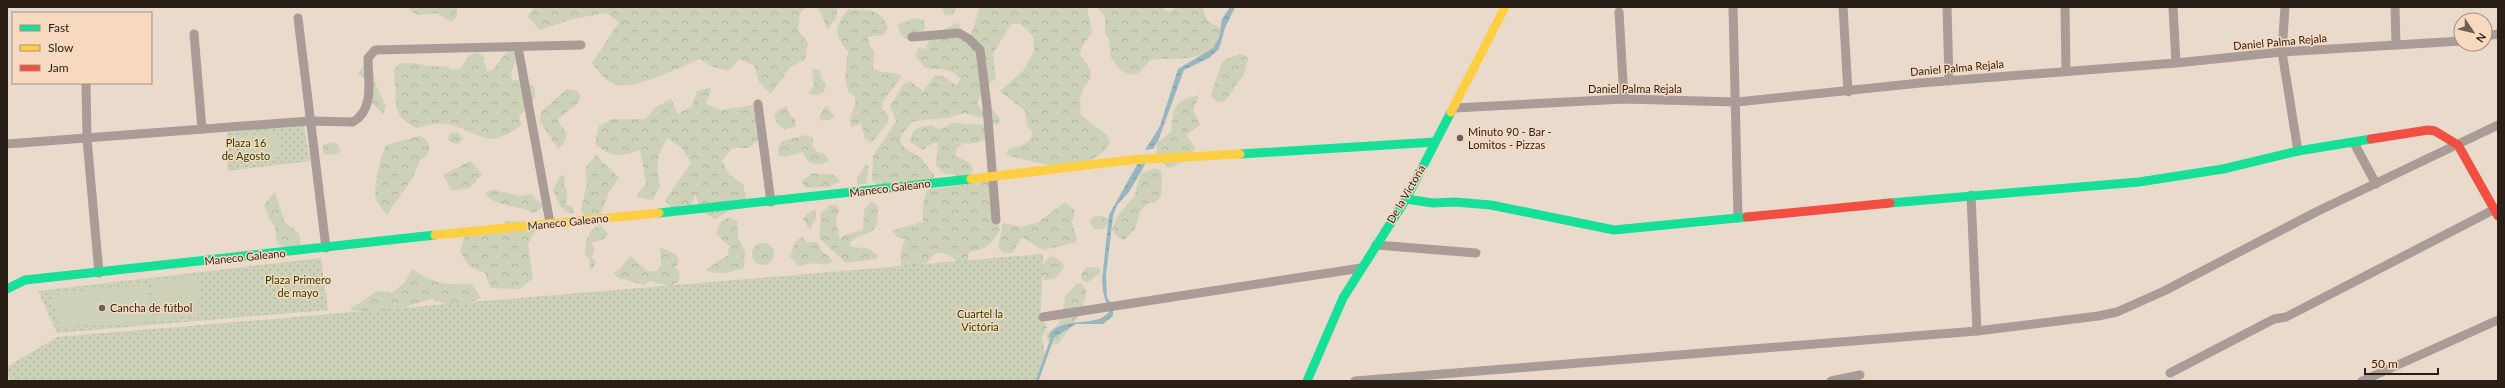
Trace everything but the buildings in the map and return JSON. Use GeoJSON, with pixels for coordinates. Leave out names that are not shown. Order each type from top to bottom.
{"type":"FeatureCollection","features":[{"type":"Feature","properties":{"kind":"street","name":"De la Victoria"},"geometry":{"type":"LineString","coordinates":[[1307,381],[1343,298],[1406,199],[1435,142],[1455,108],[1505,7]]}},
{"type":"Feature","properties":{"kind":"street"},"geometry":{"type":"LineString","coordinates":[[1733,7],[1737,102],[1738,218]]}},
{"type":"Feature","properties":{"kind":"street"},"geometry":{"type":"LineString","coordinates":[[1843,7],[1848,92]]}},
{"type":"Feature","properties":{"kind":"street"},"geometry":{"type":"LineString","coordinates":[[1947,7],[1949,81]]}},
{"type":"Feature","properties":{"kind":"street"},"geometry":{"type":"LineString","coordinates":[[2065,7],[2066,71]]}},
{"type":"Feature","properties":{"kind":"street"},"geometry":{"type":"LineString","coordinates":[[2173,7],[2176,63]]}},
{"type":"Feature","properties":{"kind":"street"},"geometry":{"type":"LineString","coordinates":[[2285,7],[2282,52],[2298,151]]}},
{"type":"Feature","properties":{"kind":"street"},"geometry":{"type":"LineString","coordinates":[[2395,7],[2396,46]]}},
{"type":"Feature","properties":{"kind":"street"},"geometry":{"type":"LineString","coordinates":[[1619,12],[1624,99]]}},
{"type":"Feature","properties":{"kind":"street"},"geometry":{"type":"LineString","coordinates":[[298,18],[309,120],[326,248]]}},
{"type":"Feature","properties":{"kind":"street"},"geometry":{"type":"LineString","coordinates":[[912,37],[958,33],[969,39],[980,50],[987,108],[996,220]]}},
{"type":"Feature","properties":{"kind":"street"},"geometry":{"type":"LineString","coordinates":[[194,34],[202,129]]}},
{"type":"Feature","properties":{"kind":"street","name":"Daniel Palma Rejala"},"geometry":{"type":"LineString","coordinates":[[1455,108],[1624,99],[1737,102],[1949,81],[2176,63],[2282,52],[2453,42]]}},
{"type":"Feature","properties":{"kind":"street"},"geometry":{"type":"LineString","coordinates":[[7,144],[87,139],[309,120],[353,122],[362,115],[369,102],[368,58],[375,50],[581,45]]}},
{"type":"Feature","properties":{"kind":"street"},"geometry":{"type":"LineString","coordinates":[[518,47],[550,223]]}},
{"type":"Feature","properties":{"kind":"street"},"geometry":{"type":"LineString","coordinates":[[86,84],[87,139],[99,273]]}},
{"type":"Feature","properties":{"kind":"street"},"geometry":{"type":"LineString","coordinates":[[758,104],[771,202]]}},
{"type":"Feature","properties":{"kind":"street"},"geometry":{"type":"LineString","coordinates":[[1354,381],[1977,330],[2117,312],[2183,282],[2318,211],[2498,125]]}},
{"type":"Feature","properties":{"kind":"street"},"geometry":{"type":"LineString","coordinates":[[1406,199],[1433,203],[1455,202],[1491,205],[1614,230],[1971,195],[2139,182],[2224,169],[2298,151],[2428,130],[2435,131],[2458,145],[2496,212],[2286,317],[2274,319],[2170,373]]}},
{"type":"Feature","properties":{"kind":"street","name":"Maneco Galeano"},"geometry":{"type":"LineString","coordinates":[[7,289],[25,280],[550,223],[771,202],[1130,160],[1159,160],[1393,143],[1435,142]]}},
{"type":"Feature","properties":{"kind":"street"},"geometry":{"type":"LineString","coordinates":[[2354,143],[2376,184]]}},
{"type":"Feature","properties":{"kind":"street"},"geometry":{"type":"LineString","coordinates":[[1971,195],[1977,330]]}},
{"type":"Feature","properties":{"kind":"street"},"geometry":{"type":"LineString","coordinates":[[1376,245],[1476,253]]}},
{"type":"Feature","properties":{"kind":"street"},"geometry":{"type":"LineString","coordinates":[[1044,317],[1361,268]]}},
{"type":"Feature","properties":{"kind":"street"},"geometry":{"type":"LineString","coordinates":[[2362,381],[2498,320]]}},
{"type":"Feature","properties":{"kind":"street"},"geometry":{"type":"LineString","coordinates":[[1831,381],[1860,375]]}},
{"type":"Feature","properties":{"kind":"green space"},"geometry":{"type":"Polygon","coordinates":[[[409,7],[457,7],[457,16],[451,22],[437,13],[418,15],[410,11],[409,7]]]}},
{"type":"Feature","properties":{"kind":"green space"},"geometry":{"type":"Polygon","coordinates":[[[534,7],[806,7],[800,13],[798,30],[808,43],[805,60],[790,67],[771,94],[759,82],[754,65],[739,59],[729,71],[713,67],[700,59],[647,81],[636,84],[617,85],[609,82],[592,63],[619,22],[606,13],[572,19],[539,30],[528,16],[534,7]]]}},
{"type":"Feature","properties":{"kind":"green space"},"geometry":{"type":"Polygon","coordinates":[[[817,7],[838,7],[836,18],[827,30],[822,15],[817,7]]]}},
{"type":"Feature","properties":{"kind":"green space"},"geometry":{"type":"Polygon","coordinates":[[[942,7],[957,7],[953,14],[945,16],[942,7]]]}},
{"type":"Feature","properties":{"kind":"green space"},"geometry":{"type":"Polygon","coordinates":[[[980,7],[1087,7],[1092,32],[1082,47],[1080,55],[1090,69],[1091,78],[1082,91],[1080,109],[1081,115],[1107,135],[1110,143],[1100,154],[1088,161],[1076,165],[1062,166],[1048,165],[1006,155],[1009,148],[1027,142],[1033,132],[1027,126],[1025,111],[1000,91],[1023,71],[1034,51],[1033,35],[1020,24],[1011,24],[993,54],[996,79],[988,84],[984,69],[984,54],[978,45],[970,38],[980,7]]]}},
{"type":"Feature","properties":{"kind":"green space"},"geometry":{"type":"Polygon","coordinates":[[[1097,7],[1160,7],[1169,12],[1178,7],[1203,7],[1207,20],[1223,31],[1218,42],[1211,49],[1202,54],[1192,57],[1150,60],[1139,73],[1131,75],[1121,71],[1111,58],[1109,40],[1105,33],[1105,17],[1097,7]]]}},
{"type":"Feature","properties":{"kind":"green space"},"geometry":{"type":"Polygon","coordinates":[[[848,9],[872,11],[881,16],[888,27],[884,35],[868,37],[869,45],[874,52],[873,68],[902,76],[882,102],[883,110],[889,116],[887,124],[871,143],[865,139],[861,123],[851,127],[850,123],[855,104],[855,96],[848,92],[845,76],[848,52],[838,35],[838,26],[848,9]]]}},
{"type":"Feature","properties":{"kind":"green space"},"geometry":{"type":"Polygon","coordinates":[[[916,18],[924,20],[925,28],[921,36],[906,39],[900,33],[897,25],[916,18]]]}},
{"type":"Feature","properties":{"kind":"green space"},"geometry":{"type":"Polygon","coordinates":[[[956,23],[960,24],[959,28],[977,53],[978,75],[982,91],[977,104],[982,110],[993,110],[1001,120],[999,124],[995,125],[988,120],[964,113],[947,118],[913,121],[902,134],[900,142],[906,149],[920,157],[935,176],[931,183],[877,186],[872,180],[873,156],[896,121],[890,106],[903,85],[910,81],[923,91],[935,75],[943,76],[957,86],[960,79],[953,72],[925,68],[915,55],[919,48],[926,49],[930,38],[956,23]]]}},
{"type":"Feature","properties":{"kind":"green space"},"geometry":{"type":"Polygon","coordinates":[[[515,42],[520,49],[511,72],[512,80],[525,82],[535,88],[535,97],[519,117],[522,125],[499,138],[491,139],[445,124],[434,124],[417,128],[407,123],[401,117],[396,103],[393,70],[399,64],[411,63],[439,67],[445,66],[452,70],[460,69],[470,55],[477,52],[483,56],[487,72],[493,69],[515,42]]]}},
{"type":"Feature","properties":{"kind":"green space"},"geometry":{"type":"Polygon","coordinates":[[[1241,54],[1248,58],[1244,74],[1225,101],[1217,102],[1211,96],[1221,64],[1226,59],[1241,54]]]}},
{"type":"Feature","properties":{"kind":"green space"},"geometry":{"type":"Polygon","coordinates":[[[364,65],[372,67],[375,83],[386,106],[383,114],[372,103],[366,79],[358,74],[364,65]]]}},
{"type":"Feature","properties":{"kind":"green space"},"geometry":{"type":"Polygon","coordinates":[[[812,69],[820,70],[821,78],[826,84],[824,92],[816,95],[808,94],[814,85],[812,69]]]}},
{"type":"Feature","properties":{"kind":"green space"},"geometry":{"type":"Polygon","coordinates":[[[712,87],[706,104],[721,110],[753,105],[760,119],[762,136],[749,148],[732,148],[722,161],[730,175],[743,184],[747,201],[715,219],[701,211],[695,195],[691,205],[676,213],[665,200],[691,163],[682,148],[668,138],[661,150],[658,161],[660,186],[652,200],[636,197],[646,183],[640,150],[621,155],[606,152],[595,144],[599,126],[612,119],[645,119],[656,107],[671,99],[678,114],[692,106],[697,91],[712,87]]]}},
{"type":"Feature","properties":{"kind":"green space"},"geometry":{"type":"Polygon","coordinates":[[[567,89],[576,90],[581,96],[578,103],[557,120],[567,134],[564,143],[558,149],[540,122],[541,112],[567,89]]]}},
{"type":"Feature","properties":{"kind":"green space"},"geometry":{"type":"Polygon","coordinates":[[[1199,95],[1193,111],[1200,125],[1186,135],[1196,148],[1184,161],[1170,168],[1156,159],[1157,143],[1171,132],[1176,106],[1184,100],[1199,95]]]}},
{"type":"Feature","properties":{"kind":"green space"},"geometry":{"type":"Polygon","coordinates":[[[826,105],[835,116],[832,119],[822,121],[819,117],[826,105]]]}},
{"type":"Feature","properties":{"kind":"green space"},"geometry":{"type":"Polygon","coordinates":[[[786,106],[789,114],[795,119],[796,127],[784,129],[778,124],[774,116],[779,109],[786,106]]]}},
{"type":"Feature","properties":{"kind":"green space"},"geometry":{"type":"Polygon","coordinates":[[[954,123],[987,125],[988,137],[976,143],[964,143],[957,148],[955,156],[970,163],[973,170],[968,177],[961,179],[955,174],[946,174],[936,166],[938,142],[929,145],[923,150],[910,142],[912,133],[920,127],[932,125],[939,129],[954,123]]]}},
{"type":"Feature","properties":{"kind":"green space","name":"Plaza 16 de Agosto"},"geometry":{"type":"Polygon","coordinates":[[[304,125],[310,161],[228,171],[227,132],[304,125]]]}},
{"type":"Feature","properties":{"kind":"green space"},"geometry":{"type":"Polygon","coordinates":[[[278,132],[279,157],[240,160],[238,136],[278,132]]]}},
{"type":"Feature","properties":{"kind":"green space"},"geometry":{"type":"Polygon","coordinates":[[[458,132],[463,139],[457,145],[447,140],[450,133],[458,132]]]}},
{"type":"Feature","properties":{"kind":"green space"},"geometry":{"type":"Polygon","coordinates":[[[806,135],[813,138],[812,146],[817,152],[825,154],[829,161],[820,164],[813,164],[807,160],[803,152],[786,157],[778,156],[778,148],[782,141],[806,135]]]}},
{"type":"Feature","properties":{"kind":"green space"},"geometry":{"type":"Polygon","coordinates":[[[420,136],[427,140],[430,148],[426,156],[420,161],[413,177],[387,215],[377,201],[375,194],[378,172],[384,149],[386,145],[420,136]]]}},
{"type":"Feature","properties":{"kind":"green space"},"geometry":{"type":"Polygon","coordinates":[[[330,142],[338,144],[340,152],[332,155],[323,154],[323,145],[330,142]]]}},
{"type":"Feature","properties":{"kind":"green space"},"geometry":{"type":"Polygon","coordinates":[[[596,155],[619,178],[609,192],[600,216],[585,218],[581,210],[587,183],[585,168],[596,155]]]}},
{"type":"Feature","properties":{"kind":"green space"},"geometry":{"type":"Polygon","coordinates":[[[470,161],[482,174],[470,188],[452,191],[443,175],[470,161]]]}},
{"type":"Feature","properties":{"kind":"green space"},"geometry":{"type":"Polygon","coordinates":[[[865,165],[869,166],[866,183],[857,185],[857,178],[865,165]]]}},
{"type":"Feature","properties":{"kind":"green space"},"geometry":{"type":"Polygon","coordinates":[[[1156,168],[1162,172],[1161,196],[1156,202],[1147,204],[1140,211],[1135,229],[1124,240],[1117,237],[1112,229],[1118,215],[1134,197],[1141,173],[1156,168]]]}},
{"type":"Feature","properties":{"kind":"green space"},"geometry":{"type":"Polygon","coordinates":[[[812,173],[831,174],[840,181],[830,187],[805,188],[802,181],[812,173]]]}},
{"type":"Feature","properties":{"kind":"green space"},"geometry":{"type":"Polygon","coordinates":[[[565,175],[564,184],[567,191],[566,204],[573,208],[574,213],[570,214],[560,206],[553,190],[560,176],[565,175]]]}},
{"type":"Feature","properties":{"kind":"green space"},"geometry":{"type":"Polygon","coordinates":[[[990,182],[1000,230],[991,243],[987,247],[968,253],[968,261],[959,263],[946,254],[938,253],[935,254],[927,263],[929,271],[902,270],[900,255],[905,239],[897,237],[892,230],[923,222],[923,205],[927,190],[990,182]]]}},
{"type":"Feature","properties":{"kind":"green space"},"geometry":{"type":"Polygon","coordinates":[[[491,189],[519,196],[531,194],[544,206],[534,213],[522,208],[501,204],[485,194],[491,189]]]}},
{"type":"Feature","properties":{"kind":"green space"},"geometry":{"type":"Polygon","coordinates":[[[275,192],[285,223],[296,230],[300,235],[299,248],[283,248],[277,242],[275,226],[270,220],[264,205],[275,192]]]}},
{"type":"Feature","properties":{"kind":"green space"},"geometry":{"type":"Polygon","coordinates":[[[872,201],[878,206],[875,227],[869,233],[857,237],[850,243],[851,247],[867,248],[878,255],[877,259],[846,263],[819,238],[821,214],[829,205],[837,205],[839,209],[836,223],[840,240],[844,235],[863,230],[864,210],[872,201]]]}},
{"type":"Feature","properties":{"kind":"green space"},"geometry":{"type":"Polygon","coordinates":[[[1065,202],[1075,210],[1072,223],[1077,240],[1074,243],[1043,250],[1022,237],[1012,253],[1004,253],[998,248],[1003,223],[1021,227],[1037,223],[1065,202]]]}},
{"type":"Feature","properties":{"kind":"green space"},"geometry":{"type":"Polygon","coordinates":[[[816,210],[816,218],[810,230],[803,219],[808,213],[816,210]]]}},
{"type":"Feature","properties":{"kind":"green space"},"geometry":{"type":"Polygon","coordinates":[[[1095,216],[1103,216],[1109,222],[1104,229],[1093,228],[1089,221],[1095,216]]]}},
{"type":"Feature","properties":{"kind":"green space"},"geometry":{"type":"Polygon","coordinates":[[[730,217],[737,221],[738,237],[745,251],[744,268],[720,273],[705,270],[728,255],[729,246],[717,235],[720,224],[730,217]]]}},
{"type":"Feature","properties":{"kind":"green space"},"geometry":{"type":"Polygon","coordinates":[[[507,221],[523,222],[536,230],[528,244],[533,278],[520,289],[490,288],[485,273],[469,266],[460,252],[464,237],[493,230],[507,221]]]}},
{"type":"Feature","properties":{"kind":"green space"},"geometry":{"type":"Polygon","coordinates":[[[600,224],[608,234],[604,239],[591,243],[594,251],[592,257],[596,261],[591,271],[589,265],[590,259],[585,254],[586,244],[590,233],[600,224]]]}},
{"type":"Feature","properties":{"kind":"green space"},"geometry":{"type":"Polygon","coordinates":[[[802,236],[807,242],[818,242],[821,250],[833,261],[826,265],[813,263],[799,266],[790,257],[795,242],[802,236]]]}},
{"type":"Feature","properties":{"kind":"green space"},"geometry":{"type":"Polygon","coordinates":[[[763,243],[771,246],[774,254],[771,262],[763,265],[755,262],[752,254],[755,246],[763,243]]]}},
{"type":"Feature","properties":{"kind":"green space"},"geometry":{"type":"Polygon","coordinates":[[[660,247],[675,254],[679,260],[676,267],[680,274],[678,282],[670,286],[651,281],[644,285],[619,278],[613,273],[620,269],[630,256],[648,271],[657,271],[661,264],[660,247]]]}},
{"type":"Feature","properties":{"kind":"green space","name":"Cuartel la Victória"},"geometry":{"type":"Polygon","coordinates":[[[1043,254],[1038,381],[12,381],[7,374],[7,367],[57,337],[1043,254]]]}},
{"type":"Feature","properties":{"kind":"green space"},"geometry":{"type":"Polygon","coordinates":[[[1053,256],[1063,263],[1064,267],[1055,279],[1044,280],[1040,269],[1049,257],[1053,256]]]}},
{"type":"Feature","properties":{"kind":"green space","name":"Plaza Primero de mayo"},"geometry":{"type":"Polygon","coordinates":[[[321,258],[328,310],[57,333],[38,291],[321,258]]]}},
{"type":"Feature","properties":{"kind":"green space"},"geometry":{"type":"Polygon","coordinates":[[[1085,268],[1100,268],[1101,272],[1087,283],[1082,280],[1081,275],[1085,268]]]}},
{"type":"Feature","properties":{"kind":"green space"},"geometry":{"type":"Polygon","coordinates":[[[412,269],[426,278],[447,284],[472,284],[481,298],[466,304],[448,305],[432,299],[380,314],[349,310],[377,291],[392,293],[405,282],[412,269]]]}},
{"type":"Feature","properties":{"kind":"green space"},"geometry":{"type":"Polygon","coordinates":[[[198,276],[202,314],[155,320],[151,282],[198,276]]]}},
{"type":"Feature","properties":{"kind":"green space","name":"Cancha de fútbol"},"geometry":{"type":"Polygon","coordinates":[[[148,284],[151,321],[60,327],[51,294],[148,284]]]}},
{"type":"Feature","properties":{"kind":"green space"},"geometry":{"type":"Polygon","coordinates":[[[1077,284],[1082,284],[1086,291],[1086,298],[1083,303],[1084,309],[1058,344],[1050,344],[1046,336],[1057,325],[1061,318],[1065,296],[1077,284]]]}},
{"type":"Feature","properties":{"kind":"green space"},"geometry":{"type":"Polygon","coordinates":[[[1042,320],[1047,327],[1042,338],[1046,360],[1035,375],[1038,322],[1042,320]]]}},
{"type":"Feature","properties":{"kind":"water"},"geometry":{"type":"Polygon","coordinates":[[[1230,7],[1235,7],[1225,28],[1219,49],[1209,58],[1184,70],[1158,141],[1153,149],[1145,150],[1160,126],[1178,69],[1213,48],[1219,38],[1222,19],[1230,7]]]}},
{"type":"Feature","properties":{"kind":"water"},"geometry":{"type":"Polygon","coordinates":[[[1138,163],[1146,163],[1129,192],[1117,205],[1113,216],[1106,275],[1107,297],[1113,307],[1113,316],[1103,324],[1076,324],[1053,338],[1048,337],[1054,330],[1061,326],[1069,323],[1096,320],[1109,312],[1103,292],[1102,280],[1109,215],[1138,163]]]}},
{"type":"Feature","properties":{"kind":"waterway"},"geometry":{"type":"LineString","coordinates":[[1037,381],[1053,336]]}},
{"type":"Feature","properties":{"kind":"traffic: fast"},"geometry":{"type":"LineString","coordinates":[[1307,381],[1343,298],[1406,199],[1451,112]]}},
{"type":"Feature","properties":{"kind":"traffic: fast"},"geometry":{"type":"LineString","coordinates":[[1890,203],[2139,182],[2223,169],[2298,151],[2371,139]]}},
{"type":"Feature","properties":{"kind":"traffic: fast"},"geometry":{"type":"LineString","coordinates":[[1240,154],[1435,142]]}},
{"type":"Feature","properties":{"kind":"traffic: fast"},"geometry":{"type":"LineString","coordinates":[[659,213],[971,179]]}},
{"type":"Feature","properties":{"kind":"traffic: fast"},"geometry":{"type":"LineString","coordinates":[[1406,199],[1433,203],[1455,202],[1491,205],[1614,230],[1747,217]]}},
{"type":"Feature","properties":{"kind":"traffic: fast"},"geometry":{"type":"LineString","coordinates":[[7,289],[25,280],[435,235]]}},
{"type":"Feature","properties":{"kind":"traffic: slow"},"geometry":{"type":"LineString","coordinates":[[1451,112],[1505,7]]}},
{"type":"Feature","properties":{"kind":"traffic: slow"},"geometry":{"type":"LineString","coordinates":[[971,179],[1130,160],[1240,154]]}},
{"type":"Feature","properties":{"kind":"traffic: slow"},"geometry":{"type":"LineString","coordinates":[[435,235],[659,213]]}},
{"type":"Feature","properties":{"kind":"traffic: jam"},"geometry":{"type":"LineString","coordinates":[[2371,139],[2428,130],[2435,131],[2458,145],[2498,216]]}},
{"type":"Feature","properties":{"kind":"traffic: jam"},"geometry":{"type":"LineString","coordinates":[[1747,217],[1890,203]]}},
{"type":"Feature","properties":{"kind":"place","name":"Minuto 90 - Bar - Lomitos - Pizzas"},"geometry":{"type":"Point","coordinates":[1460,138]}},
{"type":"Feature","properties":{"kind":"place","name":"Cancha de fútbol"},"geometry":{"type":"Point","coordinates":[102,308]}}]}
